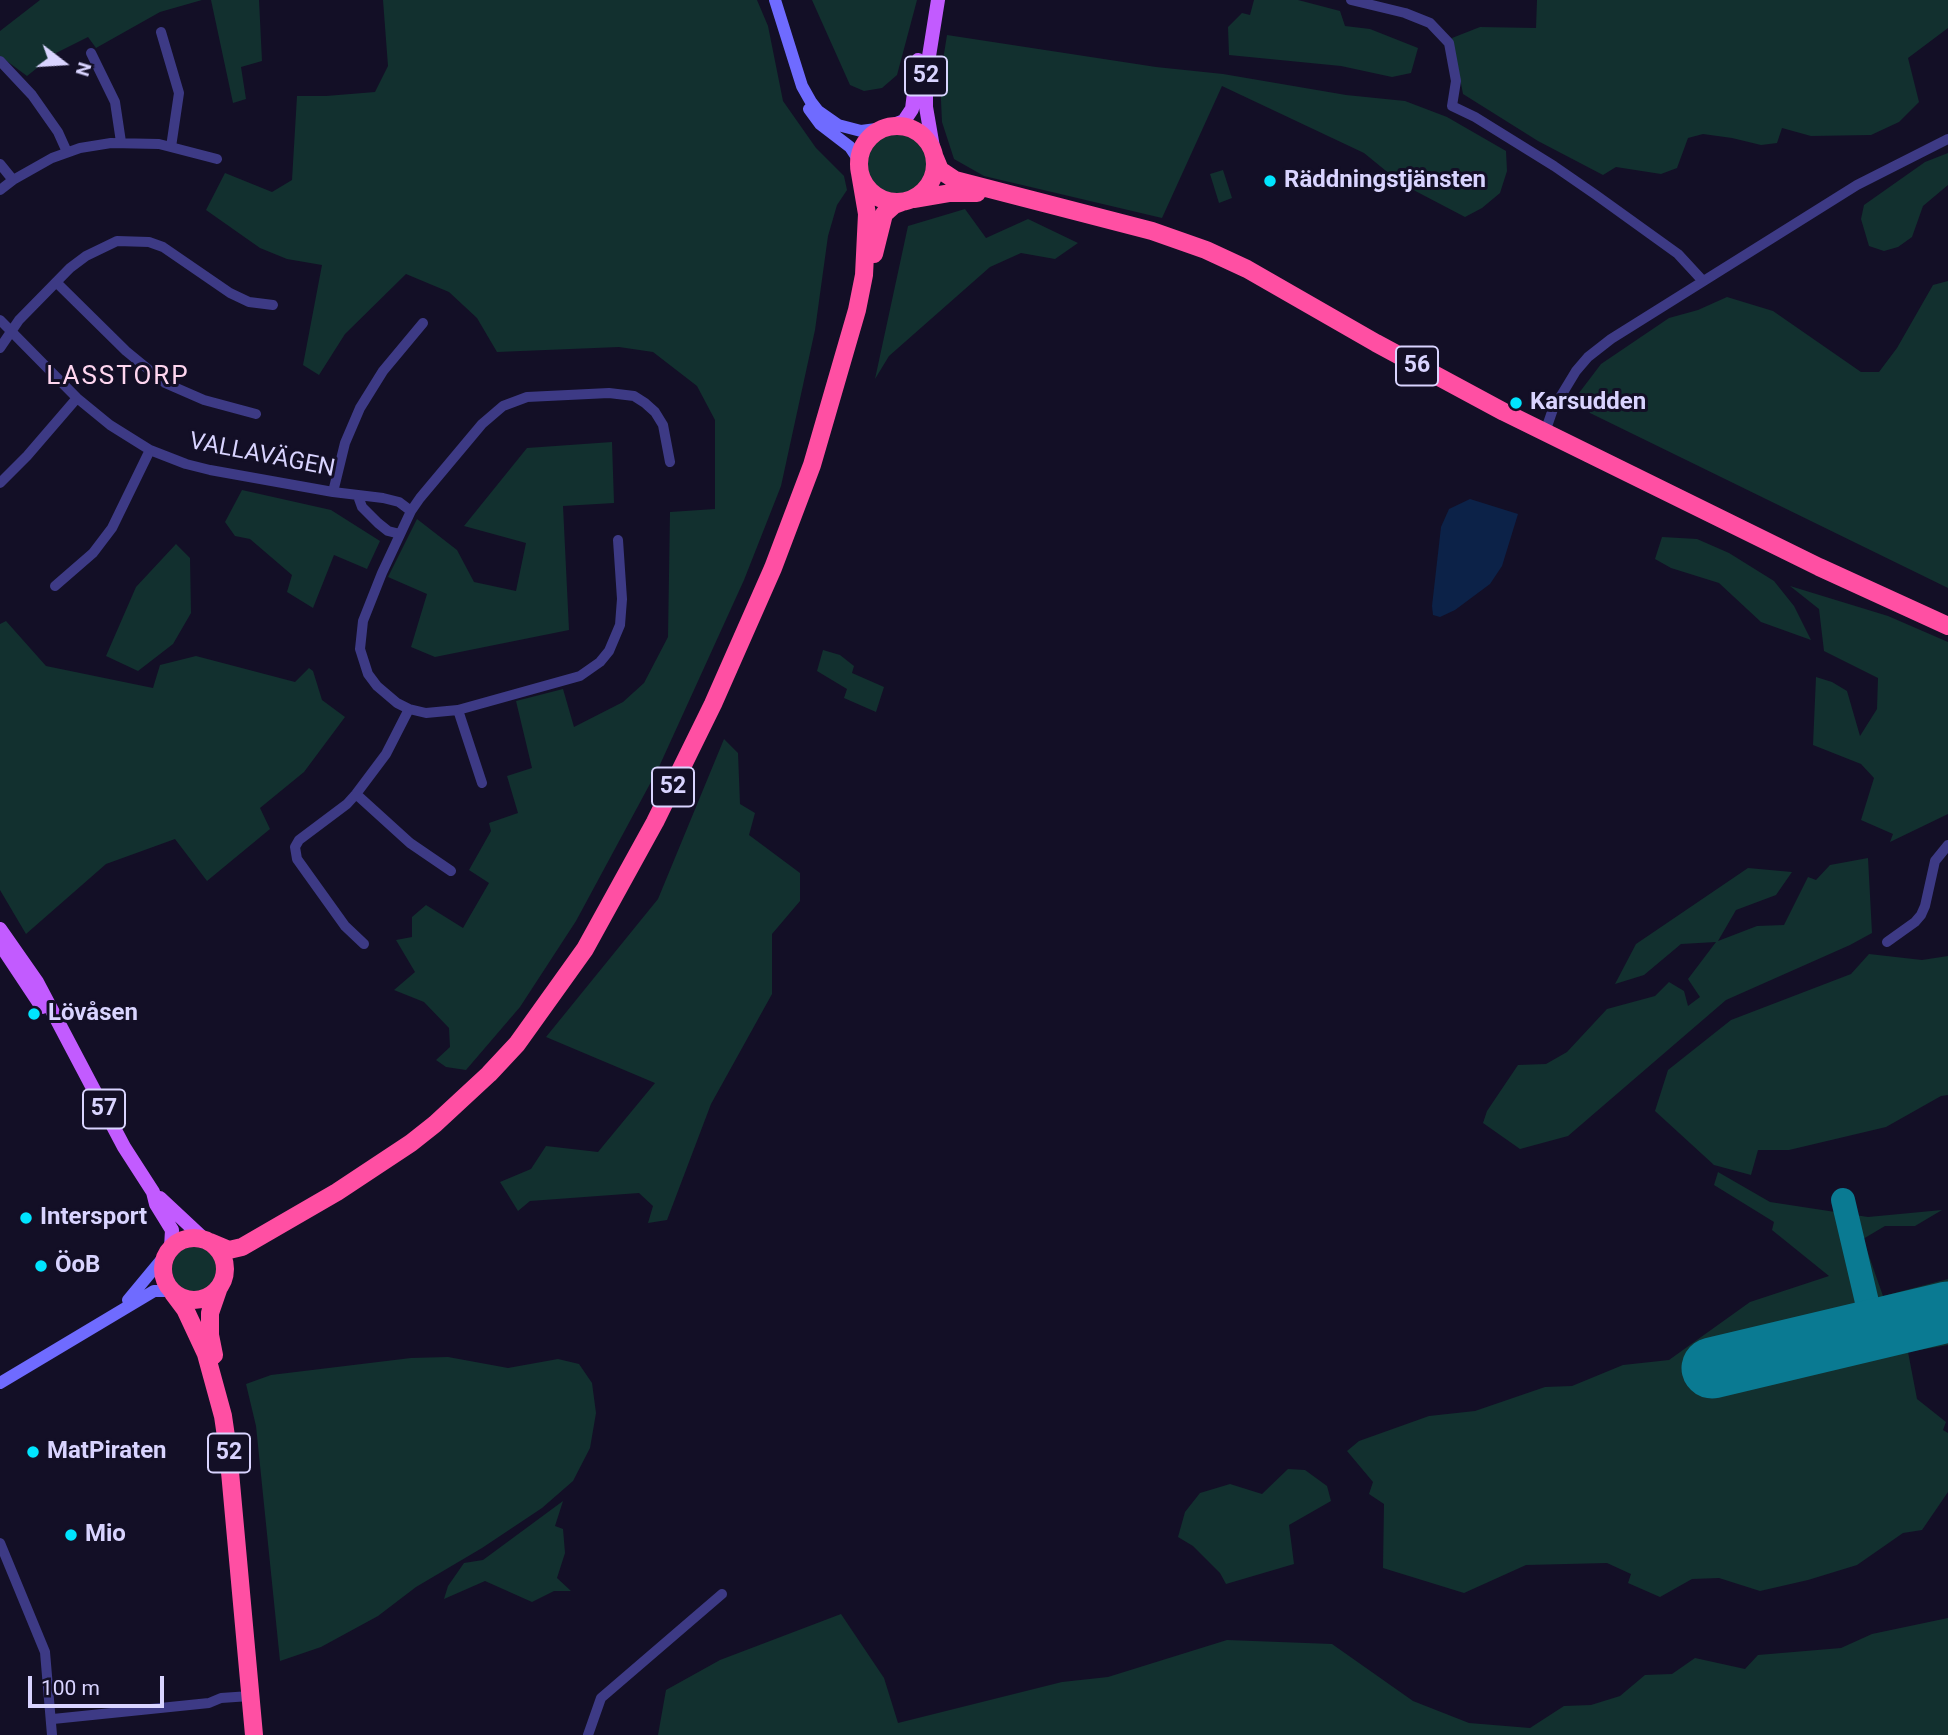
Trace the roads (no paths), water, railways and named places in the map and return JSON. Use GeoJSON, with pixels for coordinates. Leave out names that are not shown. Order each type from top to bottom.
{"type":"FeatureCollection","features":[{"type":"Feature","properties":{"kind":"highway","name":"52"},"geometry":{"type":"LineString","coordinates":[[264,1735],[256,1695],[223,1416],[206,1354],[163,1271],[169,1251],[185,1239],[208,1241],[223,1249],[234,1250],[377,1167],[435,1124],[489,1074],[517,1044],[578,959],[674,787],[773,568],[812,465],[857,310],[867,237],[861,154],[874,134],[888,127],[905,127],[917,131],[927,140],[934,156],[934,172],[929,185],[920,194],[889,209],[881,220],[864,297],[857,310]]}},
{"type":"Feature","properties":{"kind":"highway","name":"56"},"geometry":{"type":"LineString","coordinates":[[934,156],[940,170],[950,178],[1153,231],[1206,250],[1247,269],[1435,376],[1819,567],[1948,626]]}},
{"type":"Feature","properties":{"kind":"highway"},"geometry":{"type":"LineString","coordinates":[[860,169],[865,185],[876,195],[888,201],[905,201]]}},
{"type":"Feature","properties":{"kind":"highway","name":"56"},"geometry":{"type":"LineString","coordinates":[[905,201],[950,193],[1005,193]]}},
{"type":"Feature","properties":{"kind":"highway","name":"52"},"geometry":{"type":"LineString","coordinates":[[172,1292],[183,1298],[199,1300],[209,1297],[270,1231]]}},
{"type":"Feature","properties":{"kind":"highway","name":"52"},"geometry":{"type":"LineString","coordinates":[[208,1241],[223,1256],[226,1269],[210,1313],[210,1335],[239,1468],[256,1695],[254,1735]]}},
{"type":"Feature","properties":{"kind":"main road","name":"52"},"geometry":{"type":"LineString","coordinates":[[888,127],[904,121],[912,109],[930,0]]}},
{"type":"Feature","properties":{"kind":"main road","name":"52"},"geometry":{"type":"LineString","coordinates":[[934,156],[926,107],[926,75],[938,0]]}},
{"type":"Feature","properties":{"kind":"main road","name":"57"},"geometry":{"type":"LineString","coordinates":[[0,929],[37,982],[124,1147],[153,1192],[208,1241]]}},
{"type":"Feature","properties":{"kind":"main road","name":"57"},"geometry":{"type":"LineString","coordinates":[[0,944],[41,1006],[59,1024]]}},
{"type":"Feature","properties":{"kind":"main road","name":"57"},"geometry":{"type":"LineString","coordinates":[[153,1192],[156,1204],[172,1230],[169,1251]]}},
{"type":"Feature","properties":{"kind":"street"},"geometry":{"type":"LineString","coordinates":[[775,0],[806,103],[814,118],[850,147],[860,169]]}},
{"type":"Feature","properties":{"kind":"street"},"geometry":{"type":"LineString","coordinates":[[1351,0],[1405,13],[1430,23],[1450,43],[1456,81],[1452,106],[1475,117],[1596,194],[1678,254],[1702,280]]}},
{"type":"Feature","properties":{"kind":"street"},"geometry":{"type":"LineString","coordinates":[[161,32],[179,93],[171,147]]}},
{"type":"Feature","properties":{"kind":"street"},"geometry":{"type":"LineString","coordinates":[[90,53],[115,102],[121,142]]}},
{"type":"Feature","properties":{"kind":"street"},"geometry":{"type":"LineString","coordinates":[[0,61],[32,95],[58,132],[67,152]]}},
{"type":"Feature","properties":{"kind":"street"},"geometry":{"type":"LineString","coordinates":[[804,92],[818,111],[838,125],[861,131],[888,127]]}},
{"type":"Feature","properties":{"kind":"street"},"geometry":{"type":"LineString","coordinates":[[1545,432],[1564,388],[1588,357],[1611,339],[1857,185],[1948,139]]}},
{"type":"Feature","properties":{"kind":"street"},"geometry":{"type":"LineString","coordinates":[[0,190],[38,165],[67,152],[121,142],[171,147],[217,159]]}},
{"type":"Feature","properties":{"kind":"street"},"geometry":{"type":"LineString","coordinates":[[0,164],[13,180]]}},
{"type":"Feature","properties":{"kind":"street"},"geometry":{"type":"LineString","coordinates":[[0,348],[19,320],[70,268],[102,247],[117,241],[149,242],[176,254],[230,293],[249,302],[273,305]]}},
{"type":"Feature","properties":{"kind":"street"},"geometry":{"type":"LineString","coordinates":[[57,284],[126,351],[165,383],[204,400],[256,414]]}},
{"type":"Feature","properties":{"kind":"street","name":"VALLAVÄGEN"},"geometry":{"type":"LineString","coordinates":[[0,320],[77,398],[110,425],[150,450],[210,470],[399,502],[411,511]]}},
{"type":"Feature","properties":{"kind":"street"},"geometry":{"type":"LineString","coordinates":[[333,492],[345,443],[360,408],[383,371],[423,323]]}},
{"type":"Feature","properties":{"kind":"street"},"geometry":{"type":"LineString","coordinates":[[618,540],[622,613],[616,638],[600,662],[580,676],[458,710],[426,713],[409,709],[386,695],[368,674],[360,649],[360,635],[367,611],[411,511],[482,424],[503,406],[527,397],[609,393],[634,397],[655,412],[663,425],[670,463]]}},
{"type":"Feature","properties":{"kind":"street"},"geometry":{"type":"LineString","coordinates":[[0,483],[77,398]]}},
{"type":"Feature","properties":{"kind":"street"},"geometry":{"type":"LineString","coordinates":[[55,586],[93,553],[112,528],[150,450]]}},
{"type":"Feature","properties":{"kind":"street","name":"VALLAVÄGEN"},"geometry":{"type":"LineString","coordinates":[[358,496],[362,507],[378,523],[388,531],[400,534]]}},
{"type":"Feature","properties":{"kind":"street"},"geometry":{"type":"LineString","coordinates":[[364,944],[345,926],[297,859],[296,846],[299,840],[347,804],[356,794],[386,754],[409,709]]}},
{"type":"Feature","properties":{"kind":"street"},"geometry":{"type":"LineString","coordinates":[[458,710],[482,783]]}},
{"type":"Feature","properties":{"kind":"street"},"geometry":{"type":"LineString","coordinates":[[356,794],[410,843],[451,871]]}},
{"type":"Feature","properties":{"kind":"street"},"geometry":{"type":"LineString","coordinates":[[1887,942],[1921,915],[1935,861],[1948,845]]}},
{"type":"Feature","properties":{"kind":"street"},"geometry":{"type":"LineString","coordinates":[[113,1315],[169,1251]]}},
{"type":"Feature","properties":{"kind":"street"},"geometry":{"type":"LineString","coordinates":[[0,1383],[154,1291],[172,1292]]}},
{"type":"Feature","properties":{"kind":"street"},"geometry":{"type":"LineString","coordinates":[[0,1543],[45,1652],[53,1719],[52,1735]]}},
{"type":"Feature","properties":{"kind":"street"},"geometry":{"type":"LineString","coordinates":[[587,1735],[601,1698],[722,1594]]}},
{"type":"Feature","properties":{"kind":"street"},"geometry":{"type":"LineString","coordinates":[[53,1719],[209,1703],[221,1698],[256,1695]]}},
{"type":"Feature","properties":{"kind":"water"},"geometry":{"type":"Polygon","coordinates":[[[1470,499],[1518,514],[1502,566],[1490,584],[1455,610],[1440,617],[1433,615],[1441,527],[1449,509],[1470,499]]]}},
{"type":"Feature","properties":{"kind":"place","name":"Räddningstjänsten"},"geometry":{"type":"Point","coordinates":[1270,181]}},
{"type":"Feature","properties":{"kind":"place","name":"Karsudden"},"geometry":{"type":"Point","coordinates":[1516,403]}},
{"type":"Feature","properties":{"kind":"place","name":"Lövåsen"},"geometry":{"type":"Point","coordinates":[34,1014]}},
{"type":"Feature","properties":{"kind":"place","name":"Intersport"},"geometry":{"type":"Point","coordinates":[26,1218]}},
{"type":"Feature","properties":{"kind":"place","name":"ÖoB"},"geometry":{"type":"Point","coordinates":[41,1266]}},
{"type":"Feature","properties":{"kind":"place","name":"MatPiraten"},"geometry":{"type":"Point","coordinates":[33,1452]}},
{"type":"Feature","properties":{"kind":"place","name":"Mio"},"geometry":{"type":"Point","coordinates":[71,1535]}},
{"type":"Feature","properties":{"kind":"district","name":"LASSTORP"},"geometry":{"type":"Point","coordinates":[118,377]}}]}
